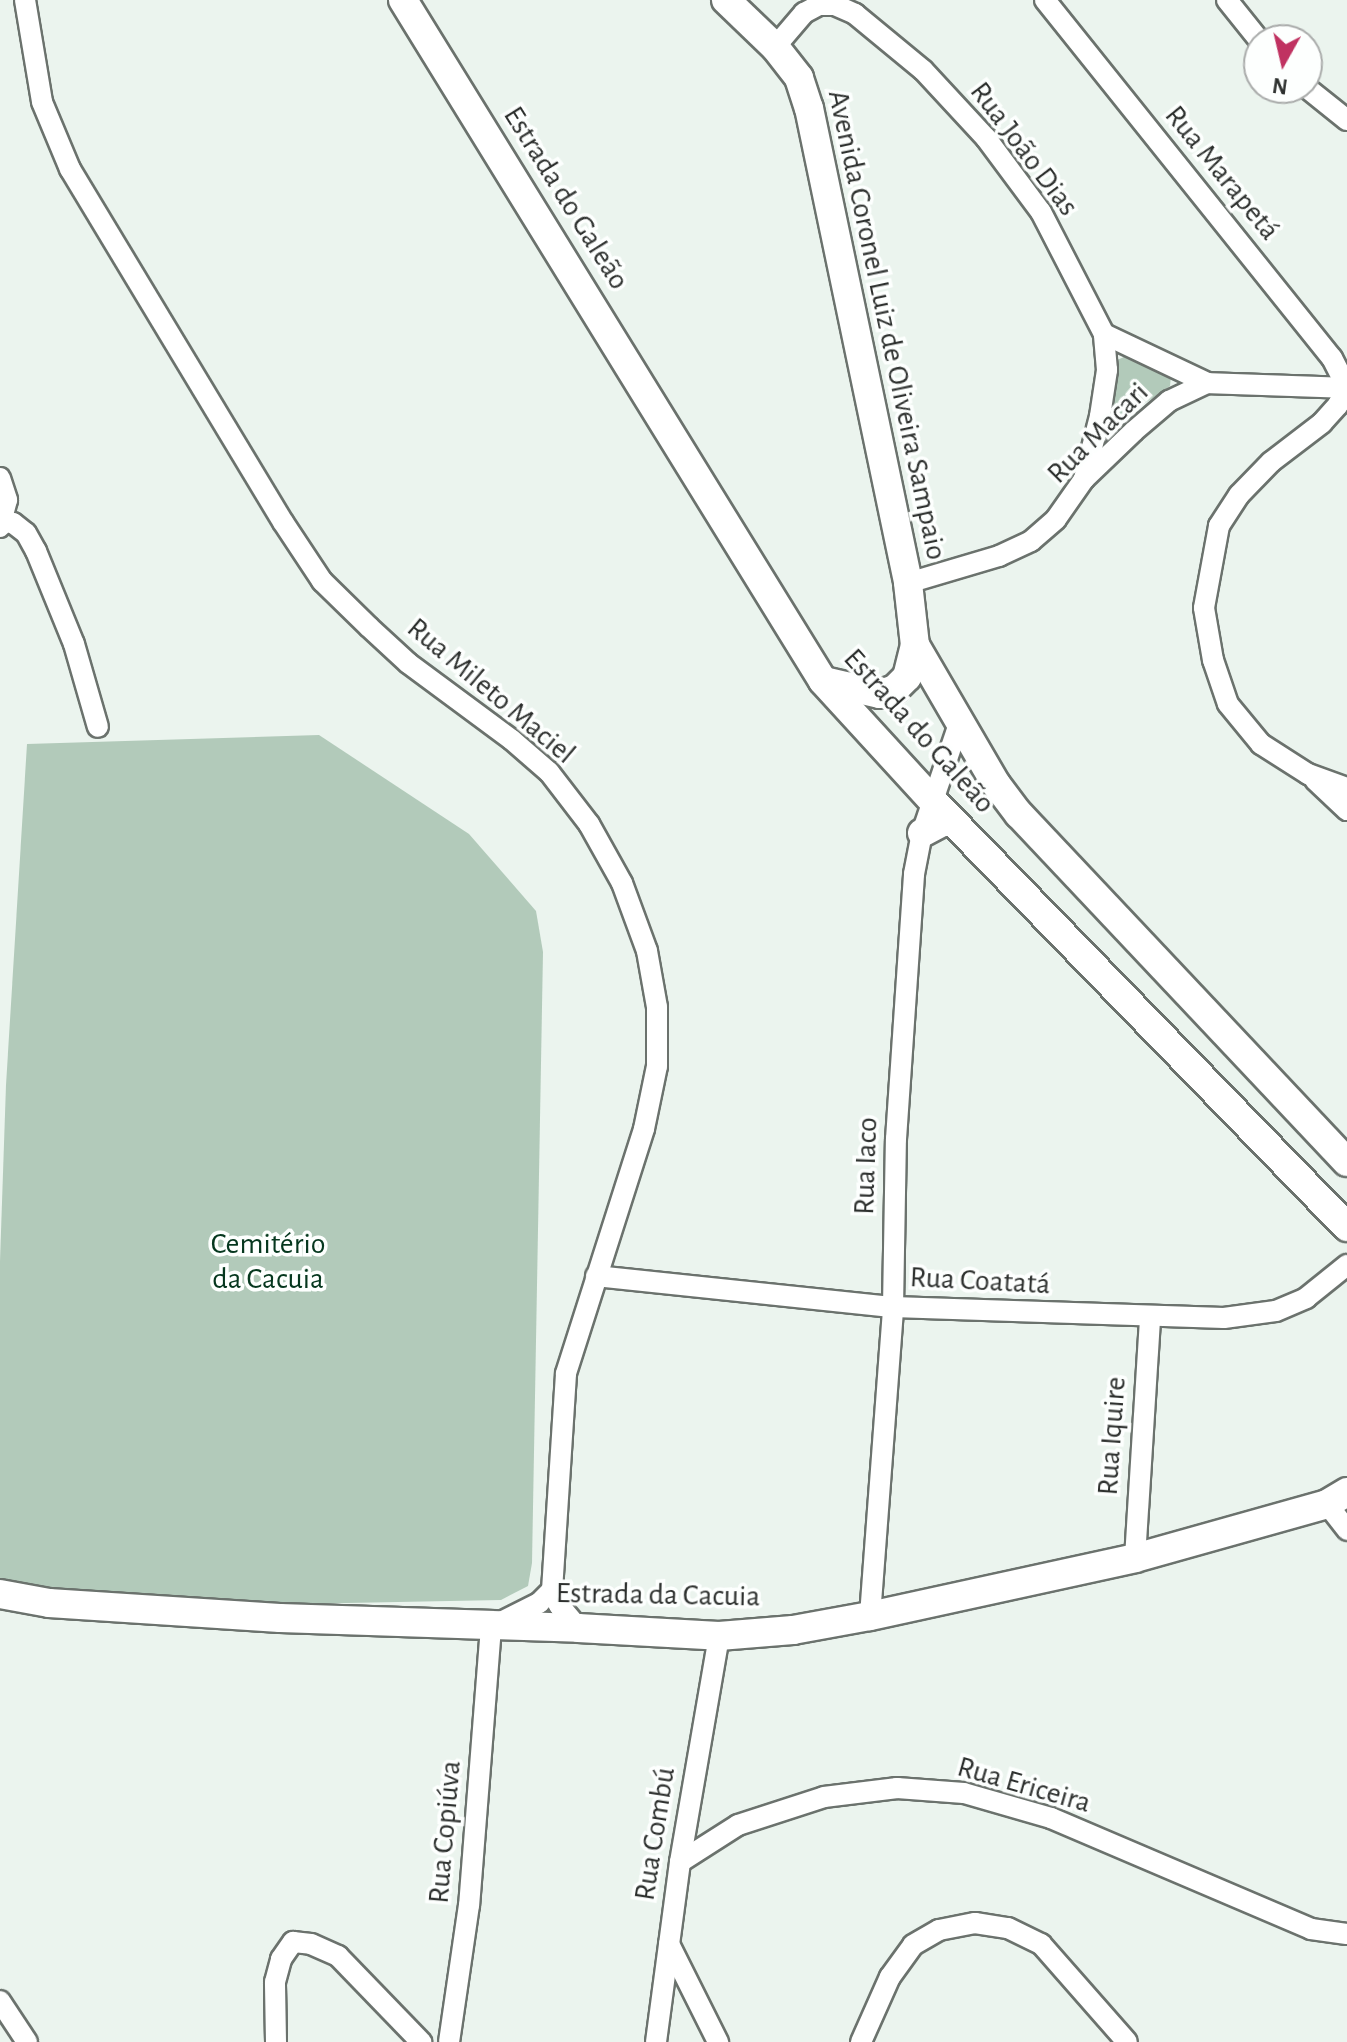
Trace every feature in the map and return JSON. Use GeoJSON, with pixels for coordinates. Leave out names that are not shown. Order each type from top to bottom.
{"type":"FeatureCollection","features":[{"type":"Feature","properties":{"kind":"main road","name":"Estrada do Galeão"},"geometry":{"type":"LineString","coordinates":[[403,0],[823,681],[953,822],[1347,1227]]}},
{"type":"Feature","properties":{"kind":"main road"},"geometry":{"type":"LineString","coordinates":[[421,0],[432,46]]}},
{"type":"Feature","properties":{"kind":"main road","name":"Avenida Coronel Luiz de Oliveira Sampaio"},"geometry":{"type":"LineString","coordinates":[[726,0],[775,47],[799,78],[809,108],[908,583],[915,645]]}},
{"type":"Feature","properties":{"kind":"main road","name":"Estrada do Galeão"},"geometry":{"type":"LineString","coordinates":[[915,645],[959,724],[1019,814],[1347,1162]]}},
{"type":"Feature","properties":{"kind":"main road"},"geometry":{"type":"LineString","coordinates":[[823,681],[862,693],[880,694],[895,689],[907,677],[915,645]]}},
{"type":"Feature","properties":{"kind":"main road"},"geometry":{"type":"LineString","coordinates":[[922,833],[943,822],[953,822]]}},
{"type":"Feature","properties":{"kind":"main road","name":"Estrada da Cacuia"},"geometry":{"type":"LineString","coordinates":[[0,1594],[49,1603],[152,1610],[719,1636],[793,1630],[870,1616],[1135,1558],[1337,1498]]}},
{"type":"Feature","properties":{"kind":"street","name":"Rua Mileto Maciel"},"geometry":{"type":"LineString","coordinates":[[25,0],[42,102],[70,169],[283,522],[322,581],[369,627],[408,663],[512,740],[549,772],[589,824],[622,883],[647,951],[657,1007],[657,1066],[644,1129],[566,1374],[552,1590]]}},
{"type":"Feature","properties":{"kind":"street","name":"Rua Marapetá"},"geometry":{"type":"LineString","coordinates":[[1045,0],[1332,358],[1347,388]]}},
{"type":"Feature","properties":{"kind":"street"},"geometry":{"type":"LineString","coordinates":[[1227,0],[1246,24]]}},
{"type":"Feature","properties":{"kind":"street","name":"Rua João Dias"},"geometry":{"type":"LineString","coordinates":[[775,47],[804,13],[819,5],[835,5],[855,14],[923,70],[986,138],[1041,212],[1104,334]]}},
{"type":"Feature","properties":{"kind":"street"},"geometry":{"type":"LineString","coordinates":[[1323,101],[1347,120]]}},
{"type":"Feature","properties":{"kind":"street"},"geometry":{"type":"LineString","coordinates":[[1084,479],[1105,385],[1104,334],[1207,383]]}},
{"type":"Feature","properties":{"kind":"street","name":"Rua Macari"},"geometry":{"type":"LineString","coordinates":[[908,583],[999,556],[1031,541],[1056,519],[1084,479],[1169,401],[1207,383],[1347,388]]}},
{"type":"Feature","properties":{"kind":"street"},"geometry":{"type":"LineString","coordinates":[[1347,388],[1338,405],[1322,423],[1271,462],[1219,526],[1204,608],[1213,660],[1228,704],[1261,744],[1308,774],[1347,810]]}},
{"type":"Feature","properties":{"kind":"street"},"geometry":{"type":"LineString","coordinates":[[0,478],[7,500],[2,524],[13,523],[26,533],[36,551],[74,644],[98,727]]}},
{"type":"Feature","properties":{"kind":"street","name":"Rua Iaco"},"geometry":{"type":"LineString","coordinates":[[870,1616],[893,1307],[896,1139],[914,874],[922,833],[959,724]]}},
{"type":"Feature","properties":{"kind":"street"},"geometry":{"type":"LineString","coordinates":[[1308,774],[1347,788]]}},
{"type":"Feature","properties":{"kind":"street","name":"Rua Coatatá"},"geometry":{"type":"LineString","coordinates":[[596,1276],[893,1307],[1150,1318],[1239,1318],[1276,1311],[1306,1298],[1347,1265]]}},
{"type":"Feature","properties":{"kind":"street","name":"Rua Iquire"},"geometry":{"type":"LineString","coordinates":[[1135,1558],[1150,1318]]}},
{"type":"Feature","properties":{"kind":"street"},"geometry":{"type":"LineString","coordinates":[[1337,1498],[1347,1530]]}},
{"type":"Feature","properties":{"kind":"street"},"geometry":{"type":"LineString","coordinates":[[491,1627],[539,1603],[552,1590],[559,1605],[578,1628]]}},
{"type":"Feature","properties":{"kind":"street","name":"Rua Copiúva"},"geometry":{"type":"LineString","coordinates":[[449,2042],[469,1905],[491,1627]]}},
{"type":"Feature","properties":{"kind":"street","name":"Rua Combú"},"geometry":{"type":"LineString","coordinates":[[656,2042],[680,1862],[719,1636]]}},
{"type":"Feature","properties":{"kind":"street","name":"Rua Ericeira"},"geometry":{"type":"LineString","coordinates":[[680,1862],[738,1825],[824,1797],[897,1788],[964,1793],[1051,1818],[1311,1929],[1347,1934]]}},
{"type":"Feature","properties":{"kind":"street"},"geometry":{"type":"LineString","coordinates":[[861,2042],[890,1977],[913,1945],[939,1930],[975,1923],[1008,1928],[1041,1944],[1127,2042]]}},
{"type":"Feature","properties":{"kind":"street"},"geometry":{"type":"LineString","coordinates":[[276,2042],[275,1982],[281,1959],[293,1942],[311,1944],[338,1956],[421,2042]]}},
{"type":"Feature","properties":{"kind":"street"},"geometry":{"type":"LineString","coordinates":[[669,1944],[718,2042]]}},
{"type":"Feature","properties":{"kind":"street"},"geometry":{"type":"LineString","coordinates":[[0,2001],[27,2042]]}},
{"type":"Feature","properties":{"kind":"green space"},"geometry":{"type":"Polygon","coordinates":[[[1126,356],[1171,375],[1170,386],[1131,413],[1104,444],[1115,361],[1126,356]]]}},
{"type":"Feature","properties":{"kind":"green space","name":"Cemitério da Cacuia"},"geometry":{"type":"Polygon","coordinates":[[[319,735],[469,834],[536,911],[543,952],[532,1563],[528,1586],[501,1600],[295,1604],[47,1598],[0,1583],[0,1261],[6,1085],[27,744],[319,735]]]}}]}
